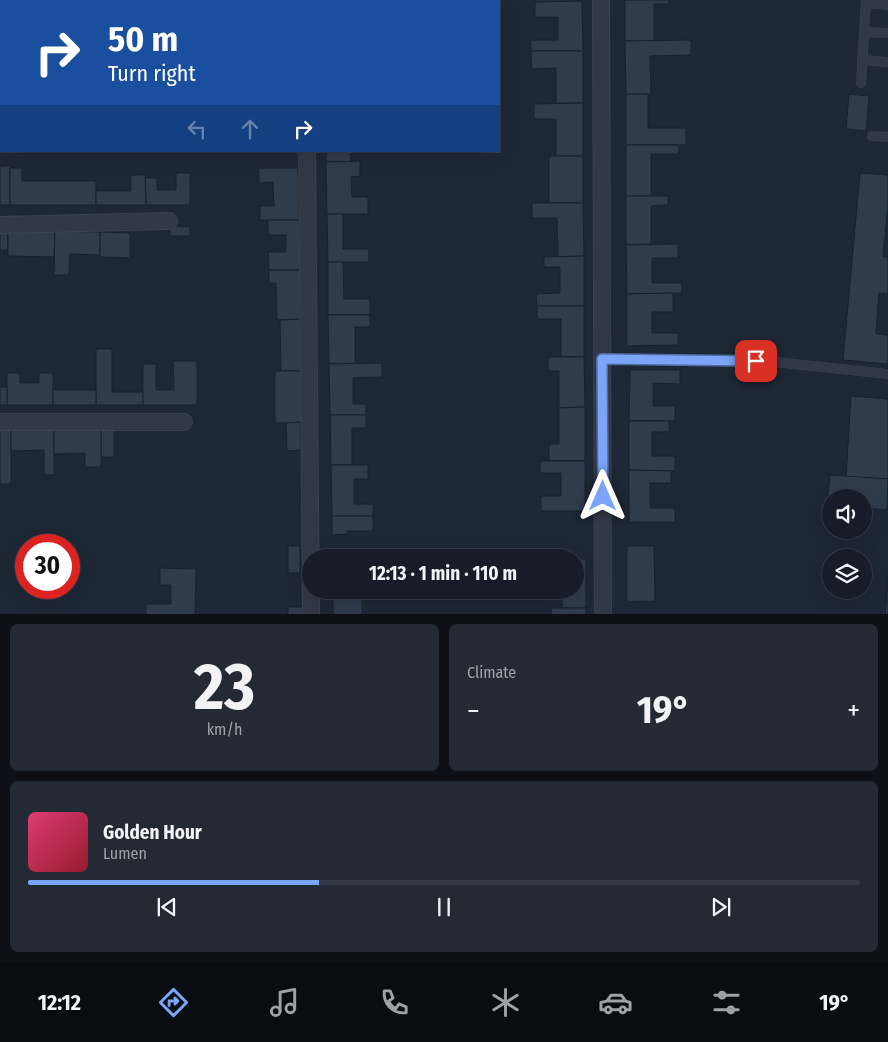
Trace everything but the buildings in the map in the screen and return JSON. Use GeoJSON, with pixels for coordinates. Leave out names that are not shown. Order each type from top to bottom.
{"type":"FeatureCollection","features":[{"type":"Feature","properties":{"kind":"street"},"geometry":{"type":"LineString","coordinates":[[601,0],[603,614]]}},
{"type":"Feature","properties":{"kind":"street"},"geometry":{"type":"LineString","coordinates":[[307,152],[311,614]]}},
{"type":"Feature","properties":{"kind":"street"},"geometry":{"type":"LineString","coordinates":[[0,225],[169,221]]}},
{"type":"Feature","properties":{"kind":"street"},"geometry":{"type":"LineString","coordinates":[[0,422],[184,422]]}},
{"type":"Feature","properties":{"kind":"lane"},"geometry":{"type":"LineString","coordinates":[[860,83],[866,2],[888,4]]}},
{"type":"Feature","properties":{"kind":"lane"},"geometry":{"type":"LineString","coordinates":[[864,32],[888,33]]}},
{"type":"Feature","properties":{"kind":"lane"},"geometry":{"type":"LineString","coordinates":[[862,60],[888,62]]}},
{"type":"Feature","properties":{"kind":"lane"},"geometry":{"type":"LineString","coordinates":[[872,136],[888,137]]}},
{"type":"Feature","properties":{"kind":"lane"},"geometry":{"type":"LineString","coordinates":[[602,359],[775,362],[888,374]]}},
{"type":"Feature","properties":{"kind":"route"},"geometry":{"type":"LineString","coordinates":[[603,496],[602,359],[756,361]]}}]}
